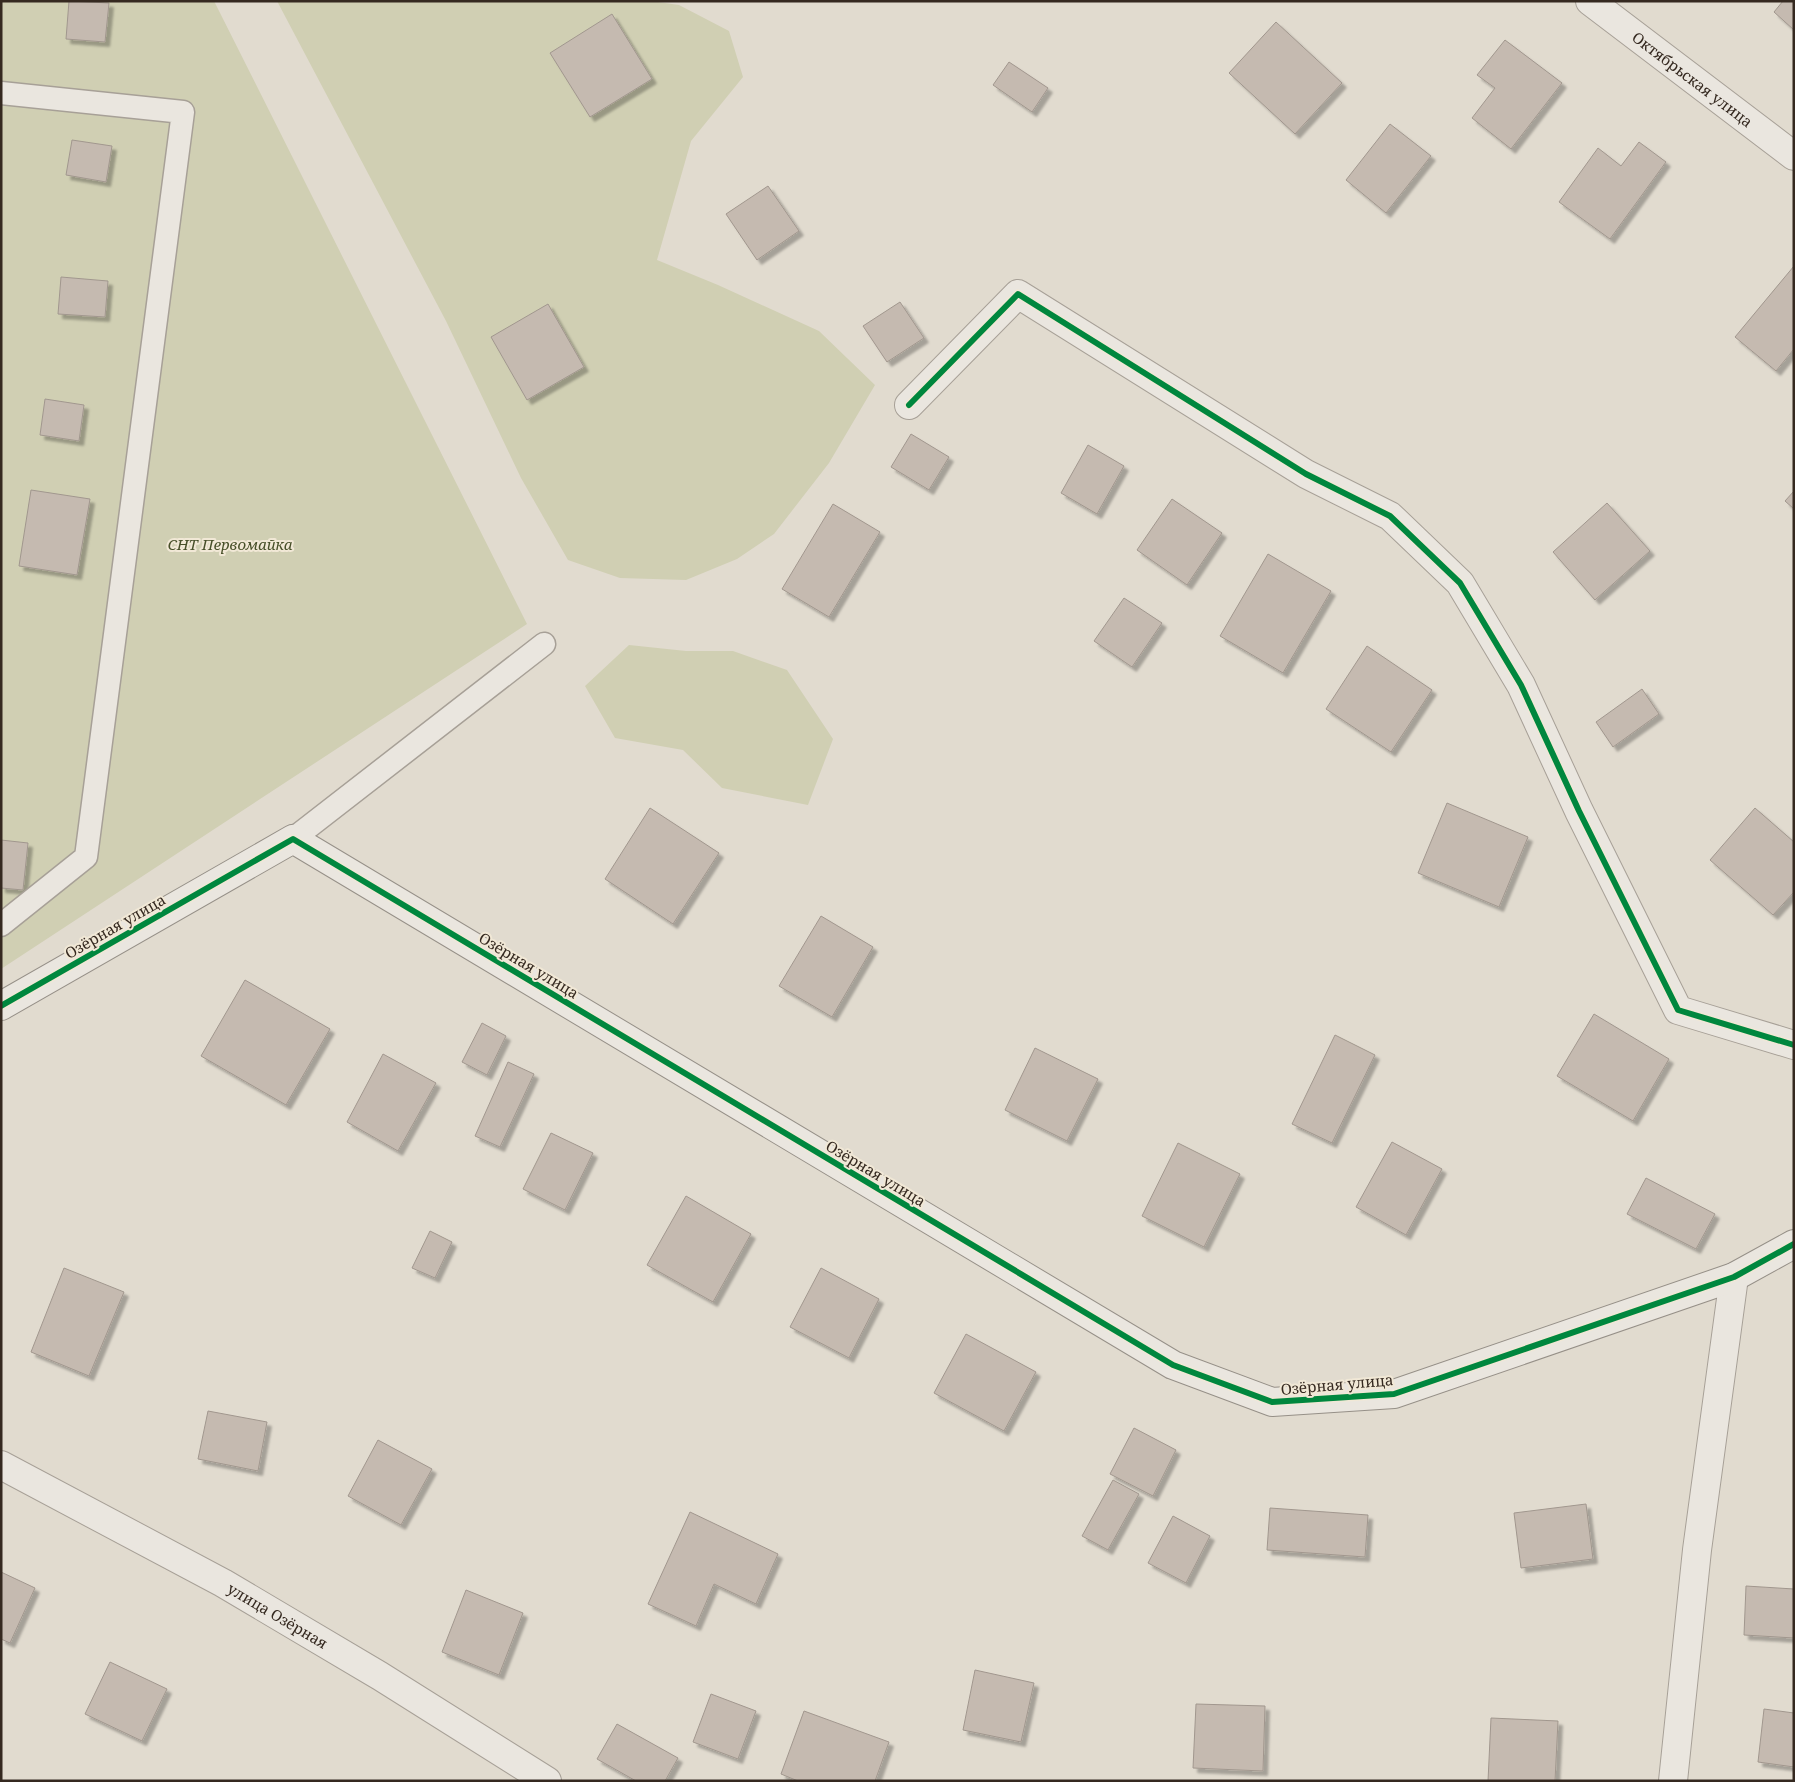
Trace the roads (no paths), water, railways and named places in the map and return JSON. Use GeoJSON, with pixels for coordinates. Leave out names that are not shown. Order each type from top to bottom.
{"type":"FeatureCollection","features":[{"type":"Feature","properties":{"kind":"street","name":"Октябрьская улица"},"geometry":{"type":"LineString","coordinates":[[1590,1],[1794,156]]}},
{"type":"Feature","properties":{"kind":"street"},"geometry":{"type":"LineString","coordinates":[[909,405],[1018,294],[1306,474],[1390,516],[1460,583],[1521,685],[1579,811],[1678,1010],[1794,1045]]}},
{"type":"Feature","properties":{"kind":"street","name":"Озёрная улица"},"geometry":{"type":"LineString","coordinates":[[1,1006],[293,839],[1173,1365],[1272,1402],[1394,1394],[1734,1277],[1794,1244]]}},
{"type":"Feature","properties":{"kind":"street"},"geometry":{"type":"LineString","coordinates":[[1672,1781],[1697,1550],[1734,1277]]}},
{"type":"Feature","properties":{"kind":"street","name":"улица Озёрная"},"geometry":{"type":"LineString","coordinates":[[1,1465],[223,1583],[380,1676],[547,1781]]}},
{"type":"Feature","properties":{"kind":"lane"},"geometry":{"type":"LineString","coordinates":[[1,93],[183,112],[86,858],[1,925]]}},
{"type":"Feature","properties":{"kind":"lane"},"geometry":{"type":"LineString","coordinates":[[293,839],[544,644]]}},
{"type":"Feature","properties":{"kind":"park label","name":"СНТ Первомайка"},"geometry":{"type":"Point","coordinates":[230,544]}}]}
